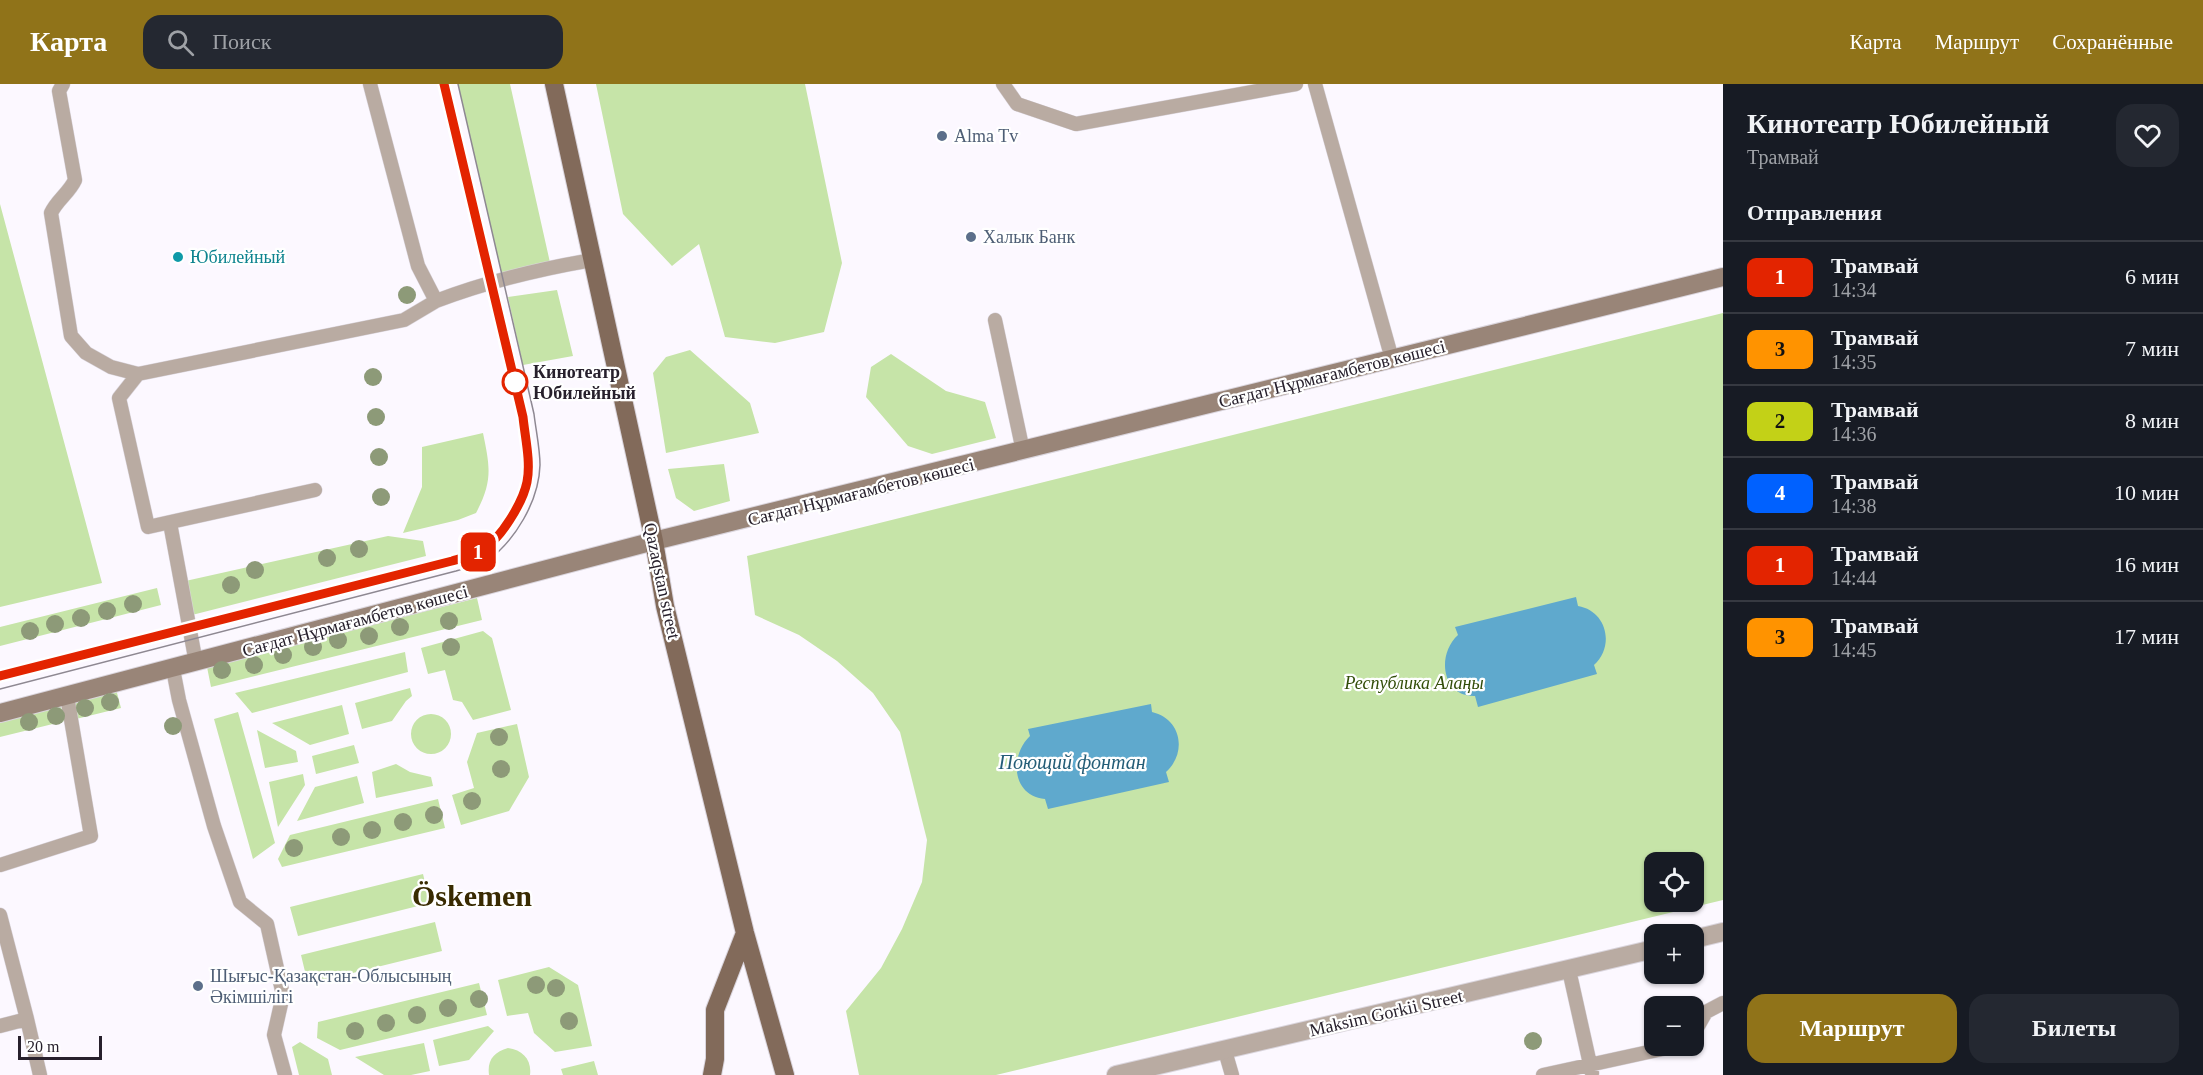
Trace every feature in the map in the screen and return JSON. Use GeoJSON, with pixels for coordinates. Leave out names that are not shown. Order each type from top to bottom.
{"type":"FeatureCollection","features":[{"type":"Feature","properties":{"kind":"main road","name":"Qazaqstan street"},"geometry":{"type":"LineString","coordinates":[[554,84],[654,541],[665,606],[745,933],[785,1075]]}},
{"type":"Feature","properties":{"kind":"main road","name":"Сағдат Нұрмағамбетов көшесі"},"geometry":{"type":"LineString","coordinates":[[0,713],[654,541],[1723,277]]}},
{"type":"Feature","properties":{"kind":"main road"},"geometry":{"type":"LineString","coordinates":[[712,1075],[715,1059],[715,1010],[745,933]]}},
{"type":"Feature","properties":{"kind":"street"},"geometry":{"type":"LineString","coordinates":[[1704,937],[1723,932]]}},
{"type":"Feature","properties":{"kind":"street","name":"Maksim Gorkii Street"},"geometry":{"type":"LineString","coordinates":[[1116,1075],[1644,951]]}},
{"type":"Feature","properties":{"kind":"lane"},"geometry":{"type":"LineString","coordinates":[[63,84],[59,91],[75,180],[71,189],[55,205],[51,213],[71,336],[86,353],[111,367],[138,374],[404,320],[436,301],[491,282],[551,267],[592,260]]}},
{"type":"Feature","properties":{"kind":"lane"},"geometry":{"type":"LineString","coordinates":[[370,84],[417,266],[436,301]]}},
{"type":"Feature","properties":{"kind":"lane"},"geometry":{"type":"LineString","coordinates":[[1003,84],[1017,104],[1076,124],[1296,84]]}},
{"type":"Feature","properties":{"kind":"lane"},"geometry":{"type":"LineString","coordinates":[[1315,84],[1392,359]]}},
{"type":"Feature","properties":{"kind":"lane"},"geometry":{"type":"LineString","coordinates":[[995,320],[1023,451]]}},
{"type":"Feature","properties":{"kind":"lane"},"geometry":{"type":"LineString","coordinates":[[138,374],[119,398],[148,527],[315,490]]}},
{"type":"Feature","properties":{"kind":"lane"},"geometry":{"type":"LineString","coordinates":[[170,523],[196,663]]}},
{"type":"Feature","properties":{"kind":"lane"},"geometry":{"type":"LineString","coordinates":[[173,669],[179,700],[214,826],[240,902],[267,924],[283,995],[274,1035],[285,1075]]}},
{"type":"Feature","properties":{"kind":"lane"},"geometry":{"type":"LineString","coordinates":[[0,865],[90,836],[67,696]]}},
{"type":"Feature","properties":{"kind":"lane"},"geometry":{"type":"LineString","coordinates":[[0,915],[40,1075]]}},
{"type":"Feature","properties":{"kind":"lane"},"geometry":{"type":"LineString","coordinates":[[1569,970],[1592,1070]]}},
{"type":"Feature","properties":{"kind":"lane"},"geometry":{"type":"LineString","coordinates":[[1704,1016],[1706,1012],[1723,1003]]}},
{"type":"Feature","properties":{"kind":"lane"},"geometry":{"type":"LineString","coordinates":[[0,1026],[27,1019]]}},
{"type":"Feature","properties":{"kind":"lane"},"geometry":{"type":"LineString","coordinates":[[1225,1051],[1232,1075]]}},
{"type":"Feature","properties":{"kind":"lane"},"geometry":{"type":"LineString","coordinates":[[1543,1075],[1592,1070],[1644,1055]]}},
{"type":"Feature","properties":{"kind":"green space"},"geometry":{"type":"Polygon","coordinates":[[[458,84],[510,84],[551,267],[503,280],[458,84]]]}},
{"type":"Feature","properties":{"kind":"green space"},"geometry":{"type":"Polygon","coordinates":[[[596,84],[805,84],[842,263],[824,332],[775,343],[725,337],[699,244],[672,266],[623,214],[596,84]]]}},
{"type":"Feature","properties":{"kind":"green space"},"geometry":{"type":"Polygon","coordinates":[[[0,204],[102,583],[0,607],[0,204]]]}},
{"type":"Feature","properties":{"kind":"green space"},"geometry":{"type":"Polygon","coordinates":[[[557,290],[573,356],[523,365],[508,297],[557,290]]]}},
{"type":"Feature","properties":{"kind":"green space","name":"Республика Алаңы"},"geometry":{"type":"Polygon","coordinates":[[[1723,313],[1723,900],[1704,905],[1704,852],[1644,852],[1644,912],[1673,912],[996,1075],[859,1075],[846,1011],[881,968],[902,929],[922,882],[927,840],[900,732],[873,693],[837,661],[799,635],[755,615],[747,556],[1723,313]]]}},
{"type":"Feature","properties":{"kind":"green space"},"geometry":{"type":"Polygon","coordinates":[[[690,350],[750,403],[759,433],[666,453],[653,373],[666,357],[690,350]]]}},
{"type":"Feature","properties":{"kind":"green space"},"geometry":{"type":"Polygon","coordinates":[[[891,354],[946,391],[985,402],[996,438],[932,454],[908,446],[866,397],[871,367],[891,354]]]}},
{"type":"Feature","properties":{"kind":"green space"},"geometry":{"type":"Polygon","coordinates":[[[483,433],[488,483],[476,513],[458,520],[403,533],[422,487],[422,447],[483,433]]]}},
{"type":"Feature","properties":{"kind":"green space"},"geometry":{"type":"Polygon","coordinates":[[[724,464],[730,501],[694,511],[676,498],[668,469],[724,464]]]}},
{"type":"Feature","properties":{"kind":"green space"},"geometry":{"type":"Polygon","coordinates":[[[388,536],[423,541],[426,556],[188,616],[181,582],[388,536]]]}},
{"type":"Feature","properties":{"kind":"green space"},"geometry":{"type":"Polygon","coordinates":[[[157,588],[161,605],[0,646],[0,627],[157,588]]]}},
{"type":"Feature","properties":{"kind":"green space"},"geometry":{"type":"Polygon","coordinates":[[[477,598],[482,620],[211,687],[207,667],[477,598]]]}},
{"type":"Feature","properties":{"kind":"green space"},"geometry":{"type":"Polygon","coordinates":[[[483,631],[492,638],[511,710],[473,720],[462,702],[453,700],[445,670],[428,674],[421,648],[483,631]]]}},
{"type":"Feature","properties":{"kind":"green space"},"geometry":{"type":"Polygon","coordinates":[[[405,652],[408,672],[252,713],[235,693],[405,652]]]}},
{"type":"Feature","properties":{"kind":"green space"},"geometry":{"type":"Polygon","coordinates":[[[410,688],[412,696],[392,721],[362,729],[355,703],[410,688]]]}},
{"type":"Feature","properties":{"kind":"green space"},"geometry":{"type":"Polygon","coordinates":[[[116,689],[121,708],[76,719],[72,700],[116,689]]]}},
{"type":"Feature","properties":{"kind":"green space"},"geometry":{"type":"Polygon","coordinates":[[[60,703],[65,721],[0,737],[0,718],[60,703]]]}},
{"type":"Feature","properties":{"kind":"green space"},"geometry":{"type":"Polygon","coordinates":[[[342,705],[349,734],[310,745],[272,723],[342,705]]]}},
{"type":"Feature","properties":{"kind":"green space"},"geometry":{"type":"Polygon","coordinates":[[[238,712],[275,843],[253,859],[214,719],[238,712]]]}},
{"type":"Feature","properties":{"kind":"green space"},"geometry":{"type":"Polygon","coordinates":[[[431,714],[439,715],[445,720],[450,726],[450,742],[445,748],[439,753],[431,754],[423,753],[417,748],[412,742],[411,734],[412,726],[417,720],[423,715],[431,714]]]}},
{"type":"Feature","properties":{"kind":"green space"},"geometry":{"type":"Polygon","coordinates":[[[517,724],[529,777],[509,811],[461,825],[452,795],[474,788],[467,762],[477,733],[517,724]]]}},
{"type":"Feature","properties":{"kind":"green space"},"geometry":{"type":"Polygon","coordinates":[[[257,730],[296,751],[298,762],[265,768],[257,730]]]}},
{"type":"Feature","properties":{"kind":"green space"},"geometry":{"type":"Polygon","coordinates":[[[354,745],[359,763],[316,774],[312,756],[354,745]]]}},
{"type":"Feature","properties":{"kind":"green space"},"geometry":{"type":"Polygon","coordinates":[[[396,764],[410,772],[431,777],[433,786],[376,798],[372,772],[396,764]]]}},
{"type":"Feature","properties":{"kind":"green space"},"geometry":{"type":"Polygon","coordinates":[[[303,774],[305,785],[278,827],[269,782],[303,774]]]}},
{"type":"Feature","properties":{"kind":"green space"},"geometry":{"type":"Polygon","coordinates":[[[357,776],[364,803],[297,821],[315,787],[357,776]]]}},
{"type":"Feature","properties":{"kind":"green space"},"geometry":{"type":"Polygon","coordinates":[[[438,799],[445,828],[282,867],[278,859],[290,835],[438,799]]]}},
{"type":"Feature","properties":{"kind":"green space"},"geometry":{"type":"Polygon","coordinates":[[[423,874],[430,903],[298,936],[290,907],[423,874]]]}},
{"type":"Feature","properties":{"kind":"green space"},"geometry":{"type":"Polygon","coordinates":[[[435,922],[442,951],[308,984],[301,955],[435,922]]]}},
{"type":"Feature","properties":{"kind":"green space"},"geometry":{"type":"Polygon","coordinates":[[[549,967],[578,985],[592,1046],[555,1052],[534,1033],[528,1013],[507,1016],[498,980],[549,967]]]}},
{"type":"Feature","properties":{"kind":"green space"},"geometry":{"type":"Polygon","coordinates":[[[479,983],[487,1015],[340,1050],[317,1038],[318,1022],[479,983]]]}},
{"type":"Feature","properties":{"kind":"green space"},"geometry":{"type":"Polygon","coordinates":[[[488,1026],[494,1031],[469,1060],[439,1066],[433,1040],[488,1026]]]}},
{"type":"Feature","properties":{"kind":"green space"},"geometry":{"type":"Polygon","coordinates":[[[300,1042],[328,1059],[332,1075],[299,1075],[292,1047],[300,1042]]]}},
{"type":"Feature","properties":{"kind":"green space"},"geometry":{"type":"Polygon","coordinates":[[[424,1043],[430,1071],[411,1075],[384,1075],[355,1057],[424,1043]]]}},
{"type":"Feature","properties":{"kind":"green space"},"geometry":{"type":"Polygon","coordinates":[[[508,1048],[522,1053],[528,1060],[530,1075],[489,1075],[492,1057],[508,1048]]]}},
{"type":"Feature","properties":{"kind":"green space"},"geometry":{"type":"Polygon","coordinates":[[[594,1061],[598,1075],[563,1075],[561,1069],[594,1061]]]}},
{"type":"Feature","properties":{"kind":"water"},"geometry":{"type":"Polygon","coordinates":[[[1576,597],[1578,606],[1596,615],[1605,630],[1604,648],[1601,657],[1594,665],[1597,674],[1478,707],[1475,696],[1455,690],[1449,682],[1445,663],[1451,643],[1458,635],[1455,627],[1576,597]]]}},
{"type":"Feature","properties":{"kind":"water","name":"Поющий фонтан"},"geometry":{"type":"Polygon","coordinates":[[[1151,704],[1152,712],[1170,722],[1178,738],[1177,756],[1166,772],[1169,782],[1048,809],[1045,799],[1026,791],[1020,783],[1017,764],[1023,744],[1030,736],[1028,729],[1151,704]]]}},
{"type":"Feature","properties":{"kind":"tram line"},"geometry":{"type":"LineString","coordinates":[[0,676],[452,561],[472,555],[493,542],[516,508],[525,483],[527,460],[523,417],[444,84]]}},
{"type":"Feature","properties":{"kind":"tram line","name":"1"},"geometry":{"type":"LineString","coordinates":[[0,676],[452,561],[483,550],[504,529],[521,501],[527,481],[528,467],[523,417],[444,84]]}},
{"type":"Feature","properties":{"kind":"tram line"},"geometry":{"type":"LineString","coordinates":[[0,689],[476,566],[487,561],[507,543],[524,519],[535,492],[539,479],[539,446],[534,414],[458,84]]}},
{"type":"Feature","properties":{"kind":"place","name":"Alma Tv"},"geometry":{"type":"Point","coordinates":[942,136]}},
{"type":"Feature","properties":{"kind":"place","name":"Халык Банк"},"geometry":{"type":"Point","coordinates":[971,237]}},
{"type":"Feature","properties":{"kind":"place","name":"Юбилейный"},"geometry":{"type":"Point","coordinates":[178,257]}},
{"type":"Feature","properties":{"kind":"place","name":"Кинотеатр Юбилейный"},"geometry":{"type":"Point","coordinates":[515,382]}},
{"type":"Feature","properties":{"kind":"place","name":"Шығыс-Қазақстан-Облысының Әкімшілігі"},"geometry":{"type":"Point","coordinates":[198,986]}},
{"type":"Feature","properties":{"kind":"district","name":"Öskemen"},"geometry":{"type":"Point","coordinates":[472,896]}}]}
